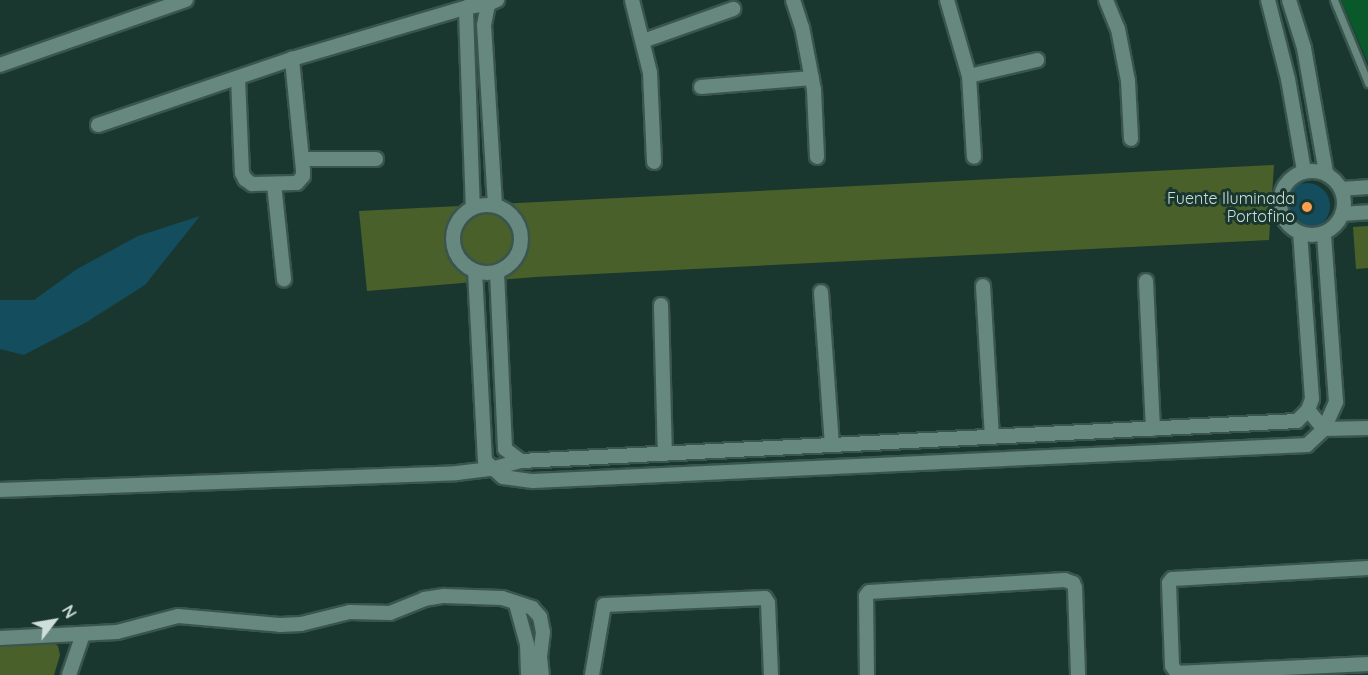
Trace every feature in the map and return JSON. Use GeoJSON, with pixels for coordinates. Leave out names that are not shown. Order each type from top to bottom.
{"type":"FeatureCollection","features":[{"type":"Feature","properties":{"kind":"street"},"geometry":{"type":"LineString","coordinates":[[0,65],[186,0]]}},
{"type":"Feature","properties":{"kind":"street"},"geometry":{"type":"LineString","coordinates":[[632,0],[650,73],[654,162]]}},
{"type":"Feature","properties":{"kind":"street"},"geometry":{"type":"LineString","coordinates":[[793,0],[802,27],[812,78],[817,157]]}},
{"type":"Feature","properties":{"kind":"street"},"geometry":{"type":"LineString","coordinates":[[947,0],[969,76],[974,157]]}},
{"type":"Feature","properties":{"kind":"street"},"geometry":{"type":"LineString","coordinates":[[1106,0],[1118,29],[1128,81],[1131,139]]}},
{"type":"Feature","properties":{"kind":"street"},"geometry":{"type":"LineString","coordinates":[[1268,0],[1288,79],[1304,171]]}},
{"type":"Feature","properties":{"kind":"street"},"geometry":{"type":"LineString","coordinates":[[1289,0],[1304,48],[1326,173],[1341,189],[1344,198],[1342,214],[1338,222],[1324,233],[1300,233],[1284,220],[1279,200],[1287,181],[1304,171],[1326,173]]}},
{"type":"Feature","properties":{"kind":"street"},"geometry":{"type":"LineString","coordinates":[[98,125],[292,59],[471,3],[492,2],[484,26],[495,205]]}},
{"type":"Feature","properties":{"kind":"street"},"geometry":{"type":"LineString","coordinates":[[471,3],[466,11],[473,207]]}},
{"type":"Feature","properties":{"kind":"street"},"geometry":{"type":"LineString","coordinates":[[643,41],[733,9]]}},
{"type":"Feature","properties":{"kind":"street"},"geometry":{"type":"LineString","coordinates":[[238,78],[242,173],[252,184],[299,182],[303,176],[292,59]]}},
{"type":"Feature","properties":{"kind":"street"},"geometry":{"type":"LineString","coordinates":[[969,76],[1036,60]]}},
{"type":"Feature","properties":{"kind":"street"},"geometry":{"type":"LineString","coordinates":[[701,87],[812,78]]}},
{"type":"Feature","properties":{"kind":"street"},"geometry":{"type":"LineString","coordinates":[[302,159],[376,159]]}},
{"type":"Feature","properties":{"kind":"street"},"geometry":{"type":"LineString","coordinates":[[274,184],[284,279]]}},
{"type":"Feature","properties":{"kind":"street"},"geometry":{"type":"LineString","coordinates":[[1341,189],[1368,187]]}},
{"type":"Feature","properties":{"kind":"street"},"geometry":{"type":"LineString","coordinates":[[495,205],[506,209],[519,227],[522,238],[515,259],[497,272],[475,272],[465,266],[453,246],[456,223],[473,207],[495,205]]}},
{"type":"Feature","properties":{"kind":"street"},"geometry":{"type":"LineString","coordinates":[[1342,214],[1368,212]]}},
{"type":"Feature","properties":{"kind":"street"},"geometry":{"type":"LineString","coordinates":[[0,490],[457,473],[491,469],[521,461],[1297,421],[1308,410],[1312,399],[1300,233]]}},
{"type":"Feature","properties":{"kind":"street"},"geometry":{"type":"LineString","coordinates":[[475,272],[485,461],[491,469],[503,477],[533,481],[911,464],[1307,445],[1324,429],[1336,402],[1324,233]]}},
{"type":"Feature","properties":{"kind":"street"},"geometry":{"type":"LineString","coordinates":[[497,272],[505,449],[521,461]]}},
{"type":"Feature","properties":{"kind":"street"},"geometry":{"type":"LineString","coordinates":[[1146,280],[1153,429]]}},
{"type":"Feature","properties":{"kind":"street"},"geometry":{"type":"LineString","coordinates":[[983,286],[992,437]]}},
{"type":"Feature","properties":{"kind":"street"},"geometry":{"type":"LineString","coordinates":[[821,292],[832,445]]}},
{"type":"Feature","properties":{"kind":"street"},"geometry":{"type":"LineString","coordinates":[[661,305],[665,454]]}},
{"type":"Feature","properties":{"kind":"street"},"geometry":{"type":"LineString","coordinates":[[1308,410],[1324,429]]}},
{"type":"Feature","properties":{"kind":"street"},"geometry":{"type":"LineString","coordinates":[[1324,429],[1368,428]]}},
{"type":"Feature","properties":{"kind":"street"},"geometry":{"type":"LineString","coordinates":[[911,441],[911,464]]}},
{"type":"Feature","properties":{"kind":"street"},"geometry":{"type":"LineString","coordinates":[[1368,568],[1172,579],[1169,582],[1173,666],[1177,673],[1347,670],[1368,664]]}},
{"type":"Feature","properties":{"kind":"street"},"geometry":{"type":"LineString","coordinates":[[867,675],[866,596],[868,592],[1065,580],[1073,583],[1075,588],[1078,675]]}},
{"type":"Feature","properties":{"kind":"street"},"geometry":{"type":"LineString","coordinates":[[0,638],[117,632],[178,616],[280,625],[301,624],[350,612],[390,613],[424,599],[444,596],[502,598],[532,608],[540,617],[543,632],[541,671],[528,675],[526,634],[516,604]]}},
{"type":"Feature","properties":{"kind":"street"},"geometry":{"type":"LineString","coordinates":[[592,675],[604,605],[765,598],[768,603],[771,675]]}},
{"type":"Feature","properties":{"kind":"street"},"geometry":{"type":"LineString","coordinates":[[526,634],[543,632]]}},
{"type":"Feature","properties":{"kind":"street"},"geometry":{"type":"LineString","coordinates":[[69,675],[83,634]]}},
{"type":"Feature","properties":{"kind":"lane"},"geometry":{"type":"LineString","coordinates":[[1334,0],[1368,83]]}},
{"type":"Feature","properties":{"kind":"green space"},"geometry":{"type":"Polygon","coordinates":[[[1274,165],[1269,240],[535,277],[367,291],[359,211],[1274,165]]]}},
{"type":"Feature","properties":{"kind":"green space"},"geometry":{"type":"Polygon","coordinates":[[[1368,226],[1368,268],[1356,269],[1353,227],[1368,226]]]}},
{"type":"Feature","properties":{"kind":"green space"},"geometry":{"type":"Polygon","coordinates":[[[52,642],[58,646],[60,655],[54,675],[0,675],[0,644],[52,642]]]}},
{"type":"Feature","properties":{"kind":"water","name":"Fuente Iluminada Portofino"},"geometry":{"type":"Polygon","coordinates":[[[1307,183],[1323,190],[1330,206],[1323,222],[1307,229],[1291,222],[1284,206],[1291,190],[1307,183]]]}},
{"type":"Feature","properties":{"kind":"water"},"geometry":{"type":"Polygon","coordinates":[[[200,216],[145,285],[85,323],[24,355],[0,349],[0,300],[34,300],[77,269],[138,236],[200,216]]]}},
{"type":"Feature","properties":{"kind":"building"},"geometry":{"type":"Polygon","coordinates":[[[1341,0],[1368,0],[1368,63],[1341,0]]]}},
{"type":"Feature","properties":{"kind":"place","name":"Fuente Iluminada Portofino"},"geometry":{"type":"Point","coordinates":[1307,207]}}]}
